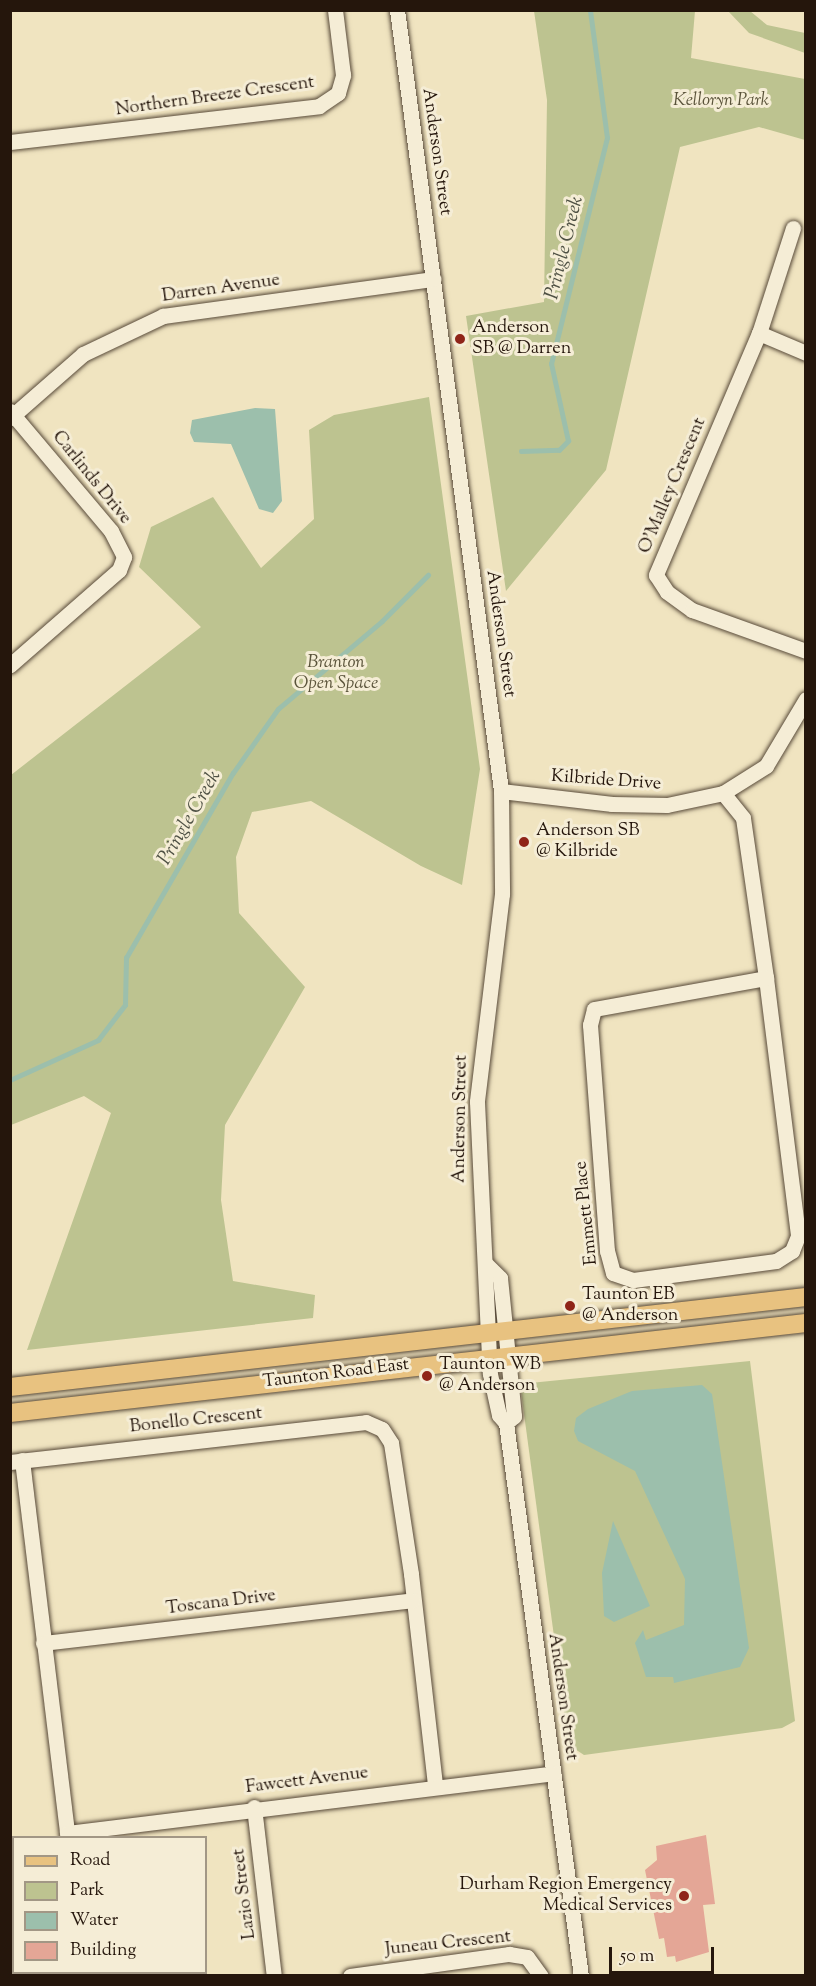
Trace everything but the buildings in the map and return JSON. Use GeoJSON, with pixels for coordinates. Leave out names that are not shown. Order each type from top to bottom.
{"type":"FeatureCollection","features":[{"type":"Feature","properties":{"kind":"main road","name":"Taunton Road East"},"geometry":{"type":"LineString","coordinates":[[10,1387],[486,1330],[806,1297]]}},
{"type":"Feature","properties":{"kind":"main road","name":"Taunton Road East"},"geometry":{"type":"LineString","coordinates":[[10,1413],[489,1355],[806,1323]]}},
{"type":"Feature","properties":{"kind":"main road"},"geometry":{"type":"LineString","coordinates":[[32,1384],[36,1411]]}},
{"type":"Feature","properties":{"kind":"street","name":"Northern Breeze Crescent"},"geometry":{"type":"LineString","coordinates":[[10,142],[319,106],[338,93],[342,75],[334,10]]}},
{"type":"Feature","properties":{"kind":"street","name":"Anderson Street"},"geometry":{"type":"LineString","coordinates":[[397,10],[501,791],[502,894],[477,1102],[486,1264],[486,1330],[499,1415],[506,1423],[581,1976]]}},
{"type":"Feature","properties":{"kind":"street"},"geometry":{"type":"LineString","coordinates":[[793,228],[759,333],[806,353]]}},
{"type":"Feature","properties":{"kind":"street","name":"Darren Avenue"},"geometry":{"type":"LineString","coordinates":[[12,414],[83,354],[163,316],[433,279]]}},
{"type":"Feature","properties":{"kind":"street","name":"O'Malley Crescent"},"geometry":{"type":"LineString","coordinates":[[759,333],[656,575],[667,592],[692,610],[806,651]]}},
{"type":"Feature","properties":{"kind":"street","name":"Carlinds Drive"},"geometry":{"type":"LineString","coordinates":[[10,665],[120,570],[124,556],[111,531],[12,414]]}},
{"type":"Feature","properties":{"kind":"street","name":"Kilbride Drive"},"geometry":{"type":"LineString","coordinates":[[501,791],[634,805],[667,805],[723,793],[766,766],[806,699]]}},
{"type":"Feature","properties":{"kind":"street","name":"Emmett Place"},"geometry":{"type":"LineString","coordinates":[[723,793],[743,818],[766,978],[798,1236],[792,1251],[776,1262],[633,1280],[613,1273],[607,1251],[592,1049],[594,1009],[766,978]]}},
{"type":"Feature","properties":{"kind":"street","name":"Anderson Street"},"geometry":{"type":"LineString","coordinates":[[486,1264],[500,1278],[514,1416],[506,1423]]}},
{"type":"Feature","properties":{"kind":"street","name":"Bonello Crescent"},"geometry":{"type":"LineString","coordinates":[[43,1643],[16,1461],[366,1422],[382,1429],[392,1443],[413,1600]]}},
{"type":"Feature","properties":{"kind":"street"},"geometry":{"type":"LineString","coordinates":[[413,1600],[435,1785]]}},
{"type":"Feature","properties":{"kind":"street","name":"Toscana Drive"},"geometry":{"type":"LineString","coordinates":[[43,1643],[413,1600]]}},
{"type":"Feature","properties":{"kind":"street"},"geometry":{"type":"LineString","coordinates":[[43,1643],[67,1835]]}},
{"type":"Feature","properties":{"kind":"street","name":"Fawcett Avenue"},"geometry":{"type":"LineString","coordinates":[[67,1835],[254,1807],[553,1773]]}},
{"type":"Feature","properties":{"kind":"street","name":"Lazio Street"},"geometry":{"type":"LineString","coordinates":[[254,1807],[274,1976]]}},
{"type":"Feature","properties":{"kind":"street","name":"Juneau Crescent"},"geometry":{"type":"LineString","coordinates":[[350,1976],[509,1954],[527,1957],[541,1976]]}},
{"type":"Feature","properties":{"kind":"green space","name":"Kelloryn Park"},"geometry":{"type":"Polygon","coordinates":[[[534,11],[695,11],[691,58],[805,79],[805,140],[759,127],[680,147],[606,470],[506,591],[466,316],[544,302],[547,100],[534,11]]]}},
{"type":"Feature","properties":{"kind":"green space"},"geometry":{"type":"Polygon","coordinates":[[[728,11],[750,11],[767,25],[805,33],[805,53],[749,33],[728,11]]]}},
{"type":"Feature","properties":{"kind":"green space","name":"Branton Open Space"},"geometry":{"type":"Polygon","coordinates":[[[429,397],[480,769],[462,885],[421,866],[311,801],[252,812],[236,857],[239,913],[305,987],[225,1125],[221,1200],[233,1281],[315,1295],[313,1318],[27,1350],[111,1113],[84,1096],[11,1125],[11,775],[201,627],[139,567],[151,527],[213,497],[261,568],[314,519],[309,430],[334,415],[429,397]]]}},
{"type":"Feature","properties":{"kind":"green space"},"geometry":{"type":"Polygon","coordinates":[[[750,1361],[795,1721],[782,1728],[584,1755],[572,1747],[567,1733],[520,1384],[750,1361]]]}},
{"type":"Feature","properties":{"kind":"water"},"geometry":{"type":"Polygon","coordinates":[[[255,408],[275,409],[282,501],[273,513],[259,509],[231,444],[194,442],[190,433],[192,420],[255,408]]]}},
{"type":"Feature","properties":{"kind":"water"},"geometry":{"type":"Polygon","coordinates":[[[702,1385],[712,1394],[749,1648],[740,1667],[674,1683],[673,1677],[646,1677],[635,1643],[643,1630],[646,1640],[684,1625],[685,1579],[635,1471],[578,1441],[574,1431],[576,1418],[588,1409],[632,1391],[702,1385]]]}},
{"type":"Feature","properties":{"kind":"water"},"geometry":{"type":"Polygon","coordinates":[[[613,1521],[650,1606],[614,1622],[604,1616],[602,1573],[613,1521]]]}},
{"type":"Feature","properties":{"kind":"waterway","name":"Pringle Creek"},"geometry":{"type":"LineString","coordinates":[[521,451],[559,450],[568,441],[551,364],[607,138],[590,10]]}},
{"type":"Feature","properties":{"kind":"waterway","name":"Pringle Creek"},"geometry":{"type":"LineString","coordinates":[[10,1080],[98,1040],[125,1005],[126,958],[233,773],[278,709],[382,621],[428,575]]}},
{"type":"Feature","properties":{"kind":"place","name":"Anderson SB @ Darren"},"geometry":{"type":"Point","coordinates":[460,339]}},
{"type":"Feature","properties":{"kind":"place","name":"Anderson SB @ Kilbride"},"geometry":{"type":"Point","coordinates":[524,842]}},
{"type":"Feature","properties":{"kind":"place","name":"Taunton EB @ Anderson"},"geometry":{"type":"Point","coordinates":[570,1306]}},
{"type":"Feature","properties":{"kind":"place","name":"Taunton WB @ Anderson"},"geometry":{"type":"Point","coordinates":[427,1376]}},
{"type":"Feature","properties":{"kind":"place","name":"Durham Region Emergency Medical Services"},"geometry":{"type":"Point","coordinates":[684,1896]}}]}
